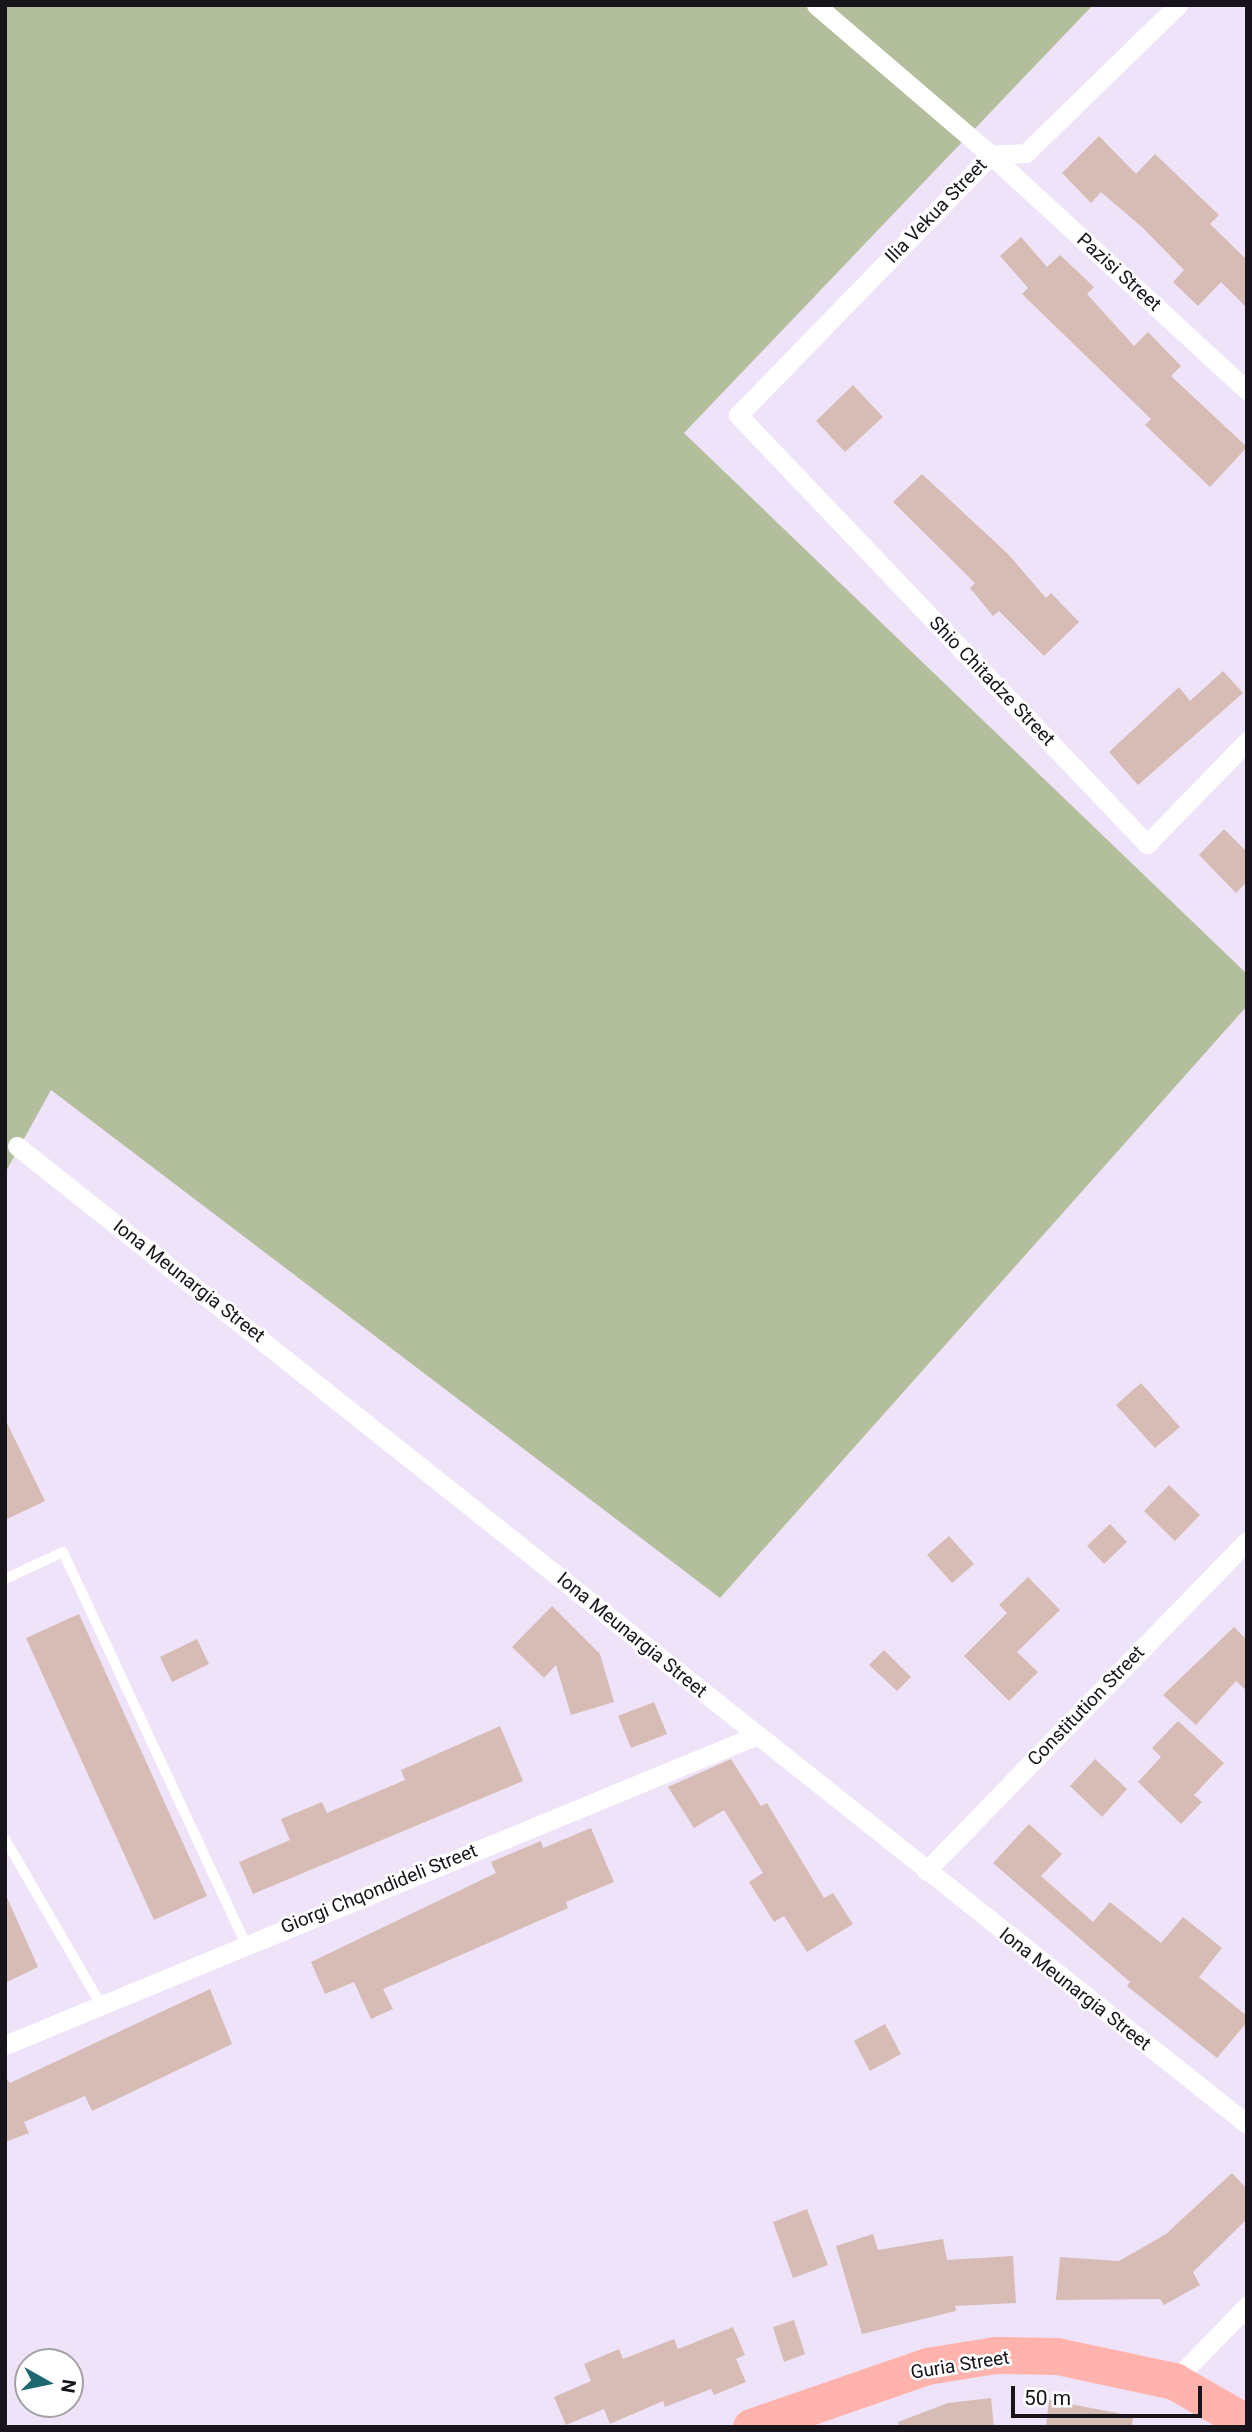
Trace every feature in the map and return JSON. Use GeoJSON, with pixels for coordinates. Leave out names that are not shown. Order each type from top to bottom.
{"type":"FeatureCollection","features":[{"type":"Feature","properties":{"kind":"highway","name":"Guria Street"},"geometry":{"type":"LineString","coordinates":[[751,2427],[813,2415],[927,2366],[995,2355],[1058,2356],[1174,2381],[1247,2423]]}},
{"type":"Feature","properties":{"kind":"street","name":"Pazisi Street"},"geometry":{"type":"LineString","coordinates":[[816,5],[991,155],[1247,390]]}},
{"type":"Feature","properties":{"kind":"street","name":"Ilia Vekua Street"},"geometry":{"type":"LineString","coordinates":[[738,415],[991,155],[1026,153],[1178,5]]}},
{"type":"Feature","properties":{"kind":"street","name":"Shio Chitadze Street"},"geometry":{"type":"LineString","coordinates":[[738,415],[1147,844],[1247,741]]}},
{"type":"Feature","properties":{"kind":"street","name":"Iona Meunargia Street"},"geometry":{"type":"LineString","coordinates":[[17,1146],[480,1510],[755,1736],[1247,2124]]}},
{"type":"Feature","properties":{"kind":"street","name":"Constitution Street"},"geometry":{"type":"LineString","coordinates":[[926,1871],[1247,1541]]}},
{"type":"Feature","properties":{"kind":"street","name":"Giorgi Chqondideli Street"},"geometry":{"type":"LineString","coordinates":[[5,2045],[755,1736]]}},
{"type":"Feature","properties":{"kind":"street"},"geometry":{"type":"LineString","coordinates":[[1174,2381],[1247,2306]]}},
{"type":"Feature","properties":{"kind":"lane"},"geometry":{"type":"LineString","coordinates":[[5,1579],[63,1552],[246,1944]]}},
{"type":"Feature","properties":{"kind":"lane"},"geometry":{"type":"LineString","coordinates":[[5,1839],[102,2006]]}},
{"type":"Feature","properties":{"kind":"green space"},"geometry":{"type":"Polygon","coordinates":[[[5,5],[1093,5],[684,433],[1247,974],[1247,1006],[720,1598],[51,1090],[5,1173],[5,5]]]}},
{"type":"Feature","properties":{"kind":"building"},"geometry":{"type":"Polygon","coordinates":[[[1099,136],[1136,174],[1155,154],[1219,215],[1210,224],[1247,260],[1247,308],[1221,282],[1198,306],[1173,282],[1184,270],[1143,228],[1101,192],[1091,203],[1062,173],[1099,136]]]}},
{"type":"Feature","properties":{"kind":"building"},"geometry":{"type":"Polygon","coordinates":[[[1021,237],[1047,267],[1060,255],[1094,287],[1087,294],[1134,346],[1148,332],[1181,366],[1171,376],[1247,447],[1210,487],[1145,425],[1151,419],[1022,294],[1028,288],[1000,256],[1021,237]]]}},
{"type":"Feature","properties":{"kind":"building"},"geometry":{"type":"Polygon","coordinates":[[[853,385],[883,417],[845,452],[816,421],[853,385]]]}},
{"type":"Feature","properties":{"kind":"building"},"geometry":{"type":"Polygon","coordinates":[[[922,474],[1009,555],[1046,598],[1051,593],[1079,622],[1044,656],[999,611],[993,616],[970,588],[975,583],[893,502],[922,474]]]}},
{"type":"Feature","properties":{"kind":"building"},"geometry":{"type":"Polygon","coordinates":[[[1223,671],[1243,693],[1138,785],[1109,752],[1179,687],[1190,701],[1223,671]]]}},
{"type":"Feature","properties":{"kind":"building"},"geometry":{"type":"Polygon","coordinates":[[[1224,829],[1247,852],[1247,882],[1236,893],[1199,855],[1224,829]]]}},
{"type":"Feature","properties":{"kind":"building"},"geometry":{"type":"Polygon","coordinates":[[[1141,1383],[1180,1427],[1155,1448],[1116,1405],[1141,1383]]]}},
{"type":"Feature","properties":{"kind":"building"},"geometry":{"type":"Polygon","coordinates":[[[5,1419],[45,1501],[5,1520],[5,1419]]]}},
{"type":"Feature","properties":{"kind":"building"},"geometry":{"type":"Polygon","coordinates":[[[1169,1485],[1200,1515],[1175,1541],[1144,1511],[1169,1485]]]}},
{"type":"Feature","properties":{"kind":"building"},"geometry":{"type":"Polygon","coordinates":[[[1110,1524],[1127,1542],[1104,1564],[1087,1546],[1110,1524]]]}},
{"type":"Feature","properties":{"kind":"building"},"geometry":{"type":"Polygon","coordinates":[[[949,1536],[974,1564],[952,1583],[927,1555],[949,1536]]]}},
{"type":"Feature","properties":{"kind":"building"},"geometry":{"type":"Polygon","coordinates":[[[1028,1577],[1060,1610],[1017,1652],[1038,1672],[1009,1701],[964,1656],[1007,1613],[999,1605],[1028,1577]]]}},
{"type":"Feature","properties":{"kind":"building"},"geometry":{"type":"Polygon","coordinates":[[[552,1606],[600,1654],[614,1702],[571,1715],[556,1665],[544,1678],[512,1647],[552,1606]]]}},
{"type":"Feature","properties":{"kind":"building"},"geometry":{"type":"Polygon","coordinates":[[[79,1614],[207,1896],[154,1920],[26,1638],[79,1614]]]}},
{"type":"Feature","properties":{"kind":"building"},"geometry":{"type":"Polygon","coordinates":[[[1234,1627],[1247,1640],[1247,1691],[1236,1681],[1196,1725],[1163,1695],[1234,1627]]]}},
{"type":"Feature","properties":{"kind":"building"},"geometry":{"type":"Polygon","coordinates":[[[197,1639],[209,1664],[172,1682],[160,1657],[197,1639]]]}},
{"type":"Feature","properties":{"kind":"building"},"geometry":{"type":"Polygon","coordinates":[[[884,1650],[911,1677],[897,1691],[869,1665],[884,1650]]]}},
{"type":"Feature","properties":{"kind":"building"},"geometry":{"type":"Polygon","coordinates":[[[654,1702],[667,1734],[631,1748],[618,1716],[654,1702]]]}},
{"type":"Feature","properties":{"kind":"building"},"geometry":{"type":"Polygon","coordinates":[[[1178,1721],[1224,1763],[1194,1795],[1202,1802],[1181,1824],[1138,1782],[1161,1757],[1152,1748],[1178,1721]]]}},
{"type":"Feature","properties":{"kind":"building"},"geometry":{"type":"Polygon","coordinates":[[[500,1726],[523,1781],[253,1894],[239,1862],[290,1840],[281,1819],[322,1802],[327,1813],[405,1780],[401,1770],[500,1726]]]}},
{"type":"Feature","properties":{"kind":"building"},"geometry":{"type":"Polygon","coordinates":[[[731,1759],[761,1806],[767,1803],[824,1898],[833,1893],[853,1924],[807,1952],[784,1916],[774,1922],[749,1882],[763,1873],[724,1810],[694,1828],[668,1787],[731,1759]]]}},
{"type":"Feature","properties":{"kind":"building"},"geometry":{"type":"Polygon","coordinates":[[[1095,1759],[1127,1789],[1102,1817],[1070,1786],[1095,1759]]]}},
{"type":"Feature","properties":{"kind":"building"},"geometry":{"type":"Polygon","coordinates":[[[1029,1824],[1062,1854],[1041,1876],[1093,1922],[1110,1902],[1161,1943],[1183,1917],[1222,1948],[1199,1977],[1247,2016],[1247,2022],[1217,2058],[1127,1986],[1130,1982],[993,1863],[1029,1824]]]}},
{"type":"Feature","properties":{"kind":"building"},"geometry":{"type":"Polygon","coordinates":[[[591,1828],[614,1882],[566,1902],[568,1908],[383,1989],[393,2009],[371,2019],[354,1982],[325,1994],[311,1962],[496,1873],[491,1862],[541,1841],[543,1848],[591,1828]]]}},
{"type":"Feature","properties":{"kind":"building"},"geometry":{"type":"Polygon","coordinates":[[[5,1893],[38,1967],[5,1983],[5,1893]]]}},
{"type":"Feature","properties":{"kind":"building"},"geometry":{"type":"Polygon","coordinates":[[[210,1989],[232,2044],[92,2111],[85,2096],[24,2122],[29,2133],[5,2142],[5,2077],[10,2083],[210,1989]]]}},
{"type":"Feature","properties":{"kind":"building"},"geometry":{"type":"Polygon","coordinates":[[[885,2024],[901,2054],[870,2071],[854,2041],[885,2024]]]}},
{"type":"Feature","properties":{"kind":"building"},"geometry":{"type":"Polygon","coordinates":[[[1232,2173],[1247,2189],[1247,2219],[1193,2272],[1200,2285],[1164,2305],[1160,2299],[1056,2300],[1060,2257],[1119,2261],[1166,2234],[1232,2173]]]}},
{"type":"Feature","properties":{"kind":"building"},"geometry":{"type":"Polygon","coordinates":[[[807,2209],[828,2265],[793,2278],[773,2222],[807,2209]]]}},
{"type":"Feature","properties":{"kind":"building"},"geometry":{"type":"Polygon","coordinates":[[[873,2234],[878,2250],[943,2239],[947,2260],[1013,2256],[1016,2303],[955,2306],[956,2311],[862,2334],[836,2246],[873,2234]]]}},
{"type":"Feature","properties":{"kind":"building"},"geometry":{"type":"Polygon","coordinates":[[[794,2320],[805,2354],[784,2362],[773,2327],[794,2320]]]}},
{"type":"Feature","properties":{"kind":"building"},"geometry":{"type":"Polygon","coordinates":[[[733,2327],[745,2355],[736,2359],[746,2382],[714,2395],[711,2389],[665,2407],[663,2401],[610,2424],[604,2409],[566,2425],[554,2397],[591,2381],[584,2364],[619,2349],[623,2359],[674,2339],[678,2349],[733,2327]]]}},
{"type":"Feature","properties":{"kind":"building"},"geometry":{"type":"Polygon","coordinates":[[[991,2398],[994,2427],[899,2427],[898,2422],[948,2403],[991,2398]]]}},
{"type":"Feature","properties":{"kind":"building"},"geometry":{"type":"Polygon","coordinates":[[[1049,2400],[1133,2416],[1132,2427],[1046,2427],[1049,2400]]]}}]}
